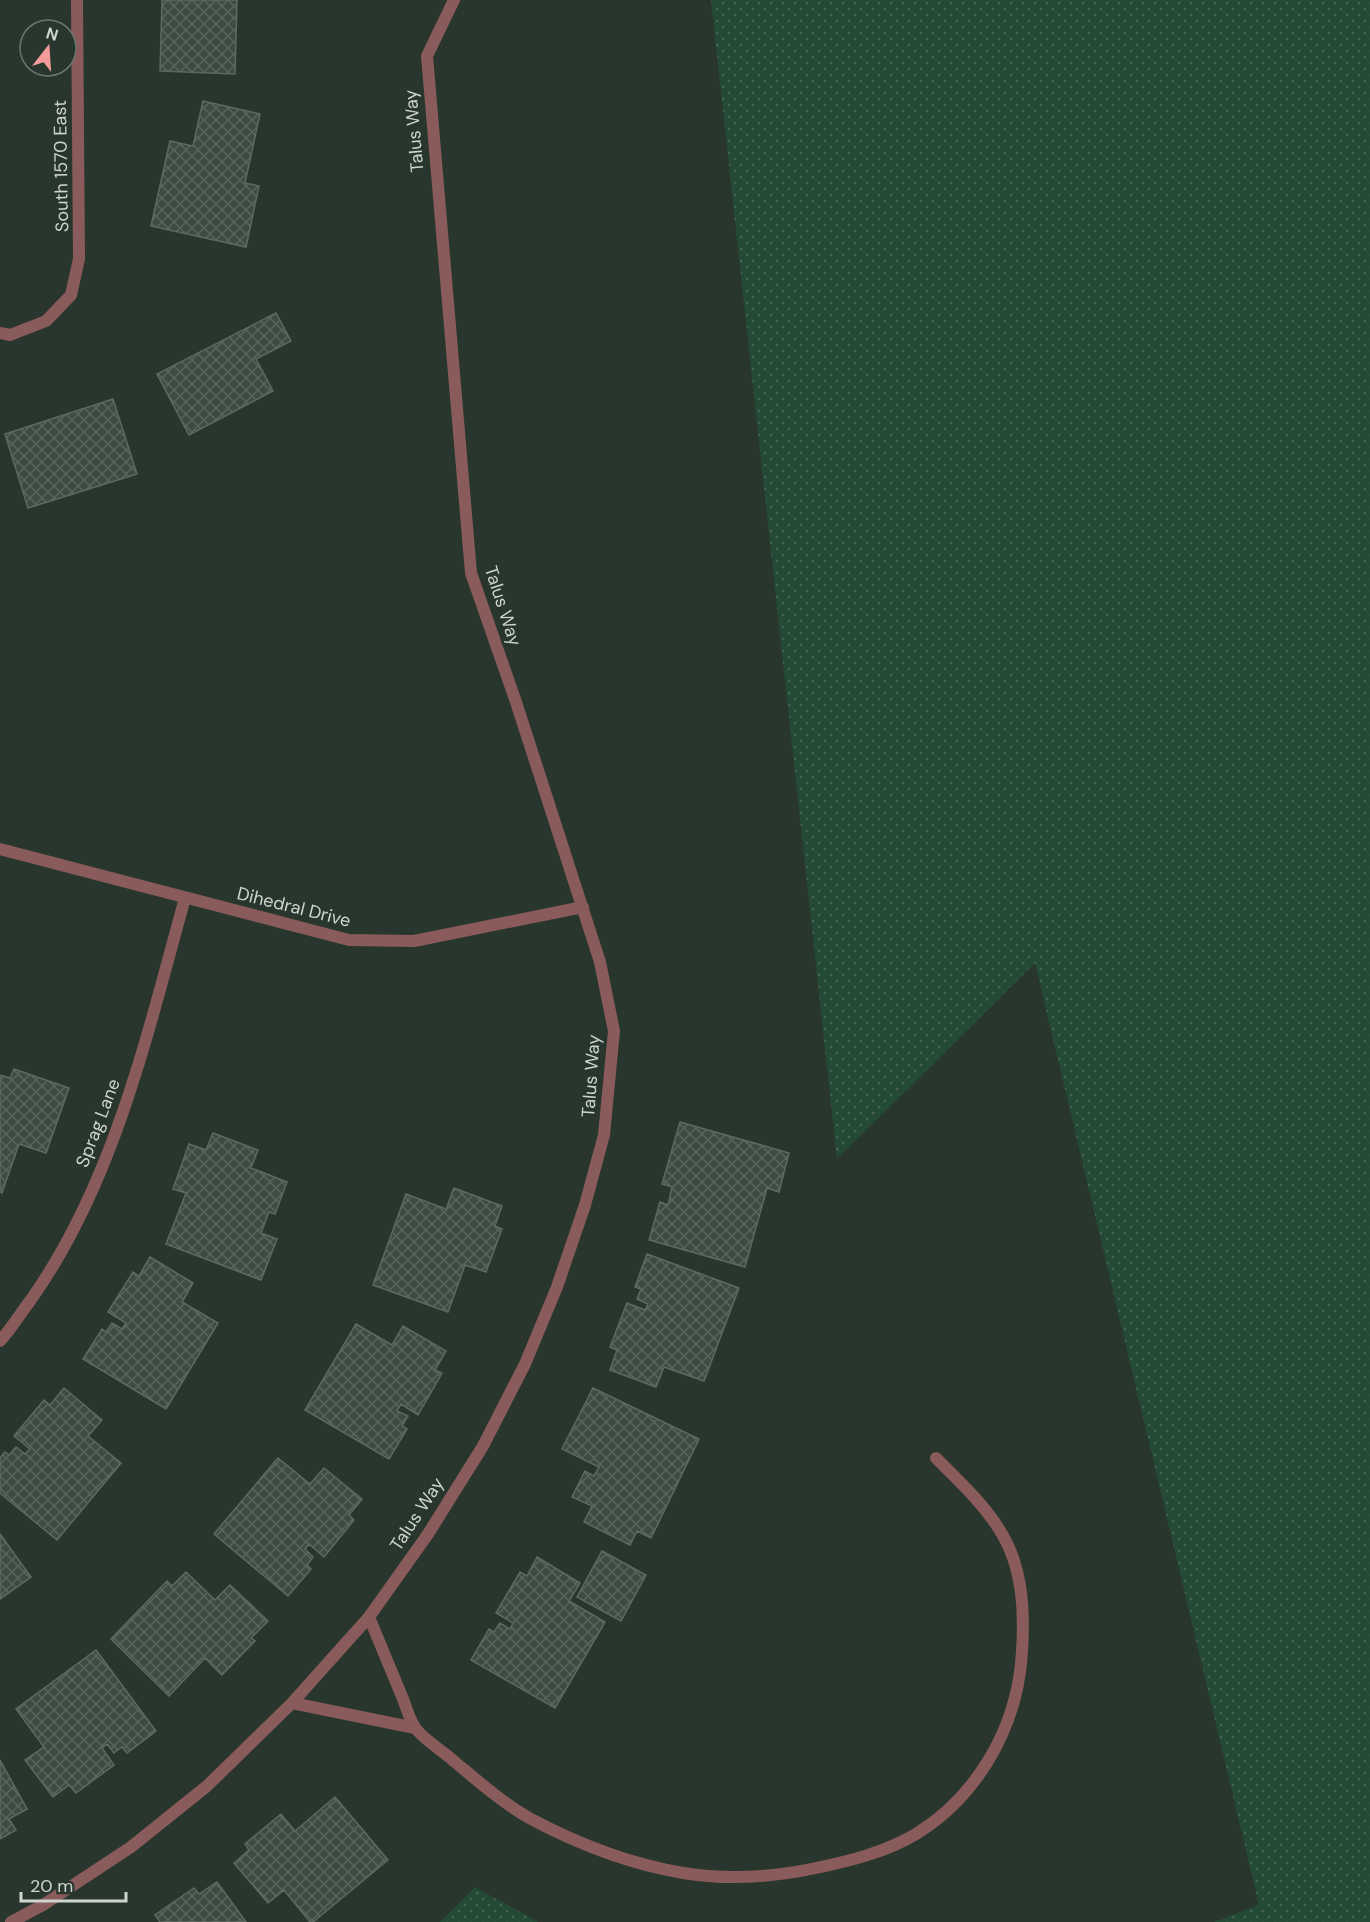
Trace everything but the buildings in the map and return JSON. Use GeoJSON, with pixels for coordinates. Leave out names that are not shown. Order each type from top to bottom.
{"type":"FeatureCollection","features":[{"type":"Feature","properties":{"kind":"street","name":"South 1570 East"},"geometry":{"type":"LineString","coordinates":[[0,333],[10,334],[46,321],[71,295],[80,259],[77,0]]}},
{"type":"Feature","properties":{"kind":"street","name":"Talus Way"},"geometry":{"type":"LineString","coordinates":[[11,1922],[43,1905],[131,1847],[207,1786],[292,1703],[369,1617],[428,1534],[483,1446],[525,1364],[556,1287],[585,1205],[604,1136],[614,1031],[600,962],[516,702],[471,573],[427,56],[454,0]]}},
{"type":"Feature","properties":{"kind":"street","name":"Dihedral Drive"},"geometry":{"type":"LineString","coordinates":[[0,849],[349,940],[414,941],[583,907]]}},
{"type":"Feature","properties":{"kind":"street","name":"Sprag Lane"},"geometry":{"type":"LineString","coordinates":[[0,1341],[50,1273],[87,1205],[136,1075],[185,898]]}},
{"type":"Feature","properties":{"kind":"street"},"geometry":{"type":"LineString","coordinates":[[369,1617],[415,1728],[477,1780],[530,1818],[605,1852],[685,1873],[762,1876],[847,1862],[885,1849],[916,1834],[948,1810],[970,1787],[989,1759],[1008,1722],[1019,1679],[1023,1641],[1023,1603],[1016,1567],[1000,1530],[969,1491],[936,1458]]}},
{"type":"Feature","properties":{"kind":"street"},"geometry":{"type":"LineString","coordinates":[[292,1703],[415,1728]]}},
{"type":"Feature","properties":{"kind":"green space"},"geometry":{"type":"Polygon","coordinates":[[[711,0],[1370,0],[1370,1922],[1214,1922],[1259,1905],[1035,963],[837,1159],[711,0]]]}},
{"type":"Feature","properties":{"kind":"green space"},"geometry":{"type":"Polygon","coordinates":[[[475,1887],[538,1922],[440,1922],[475,1887]]]}}]}
